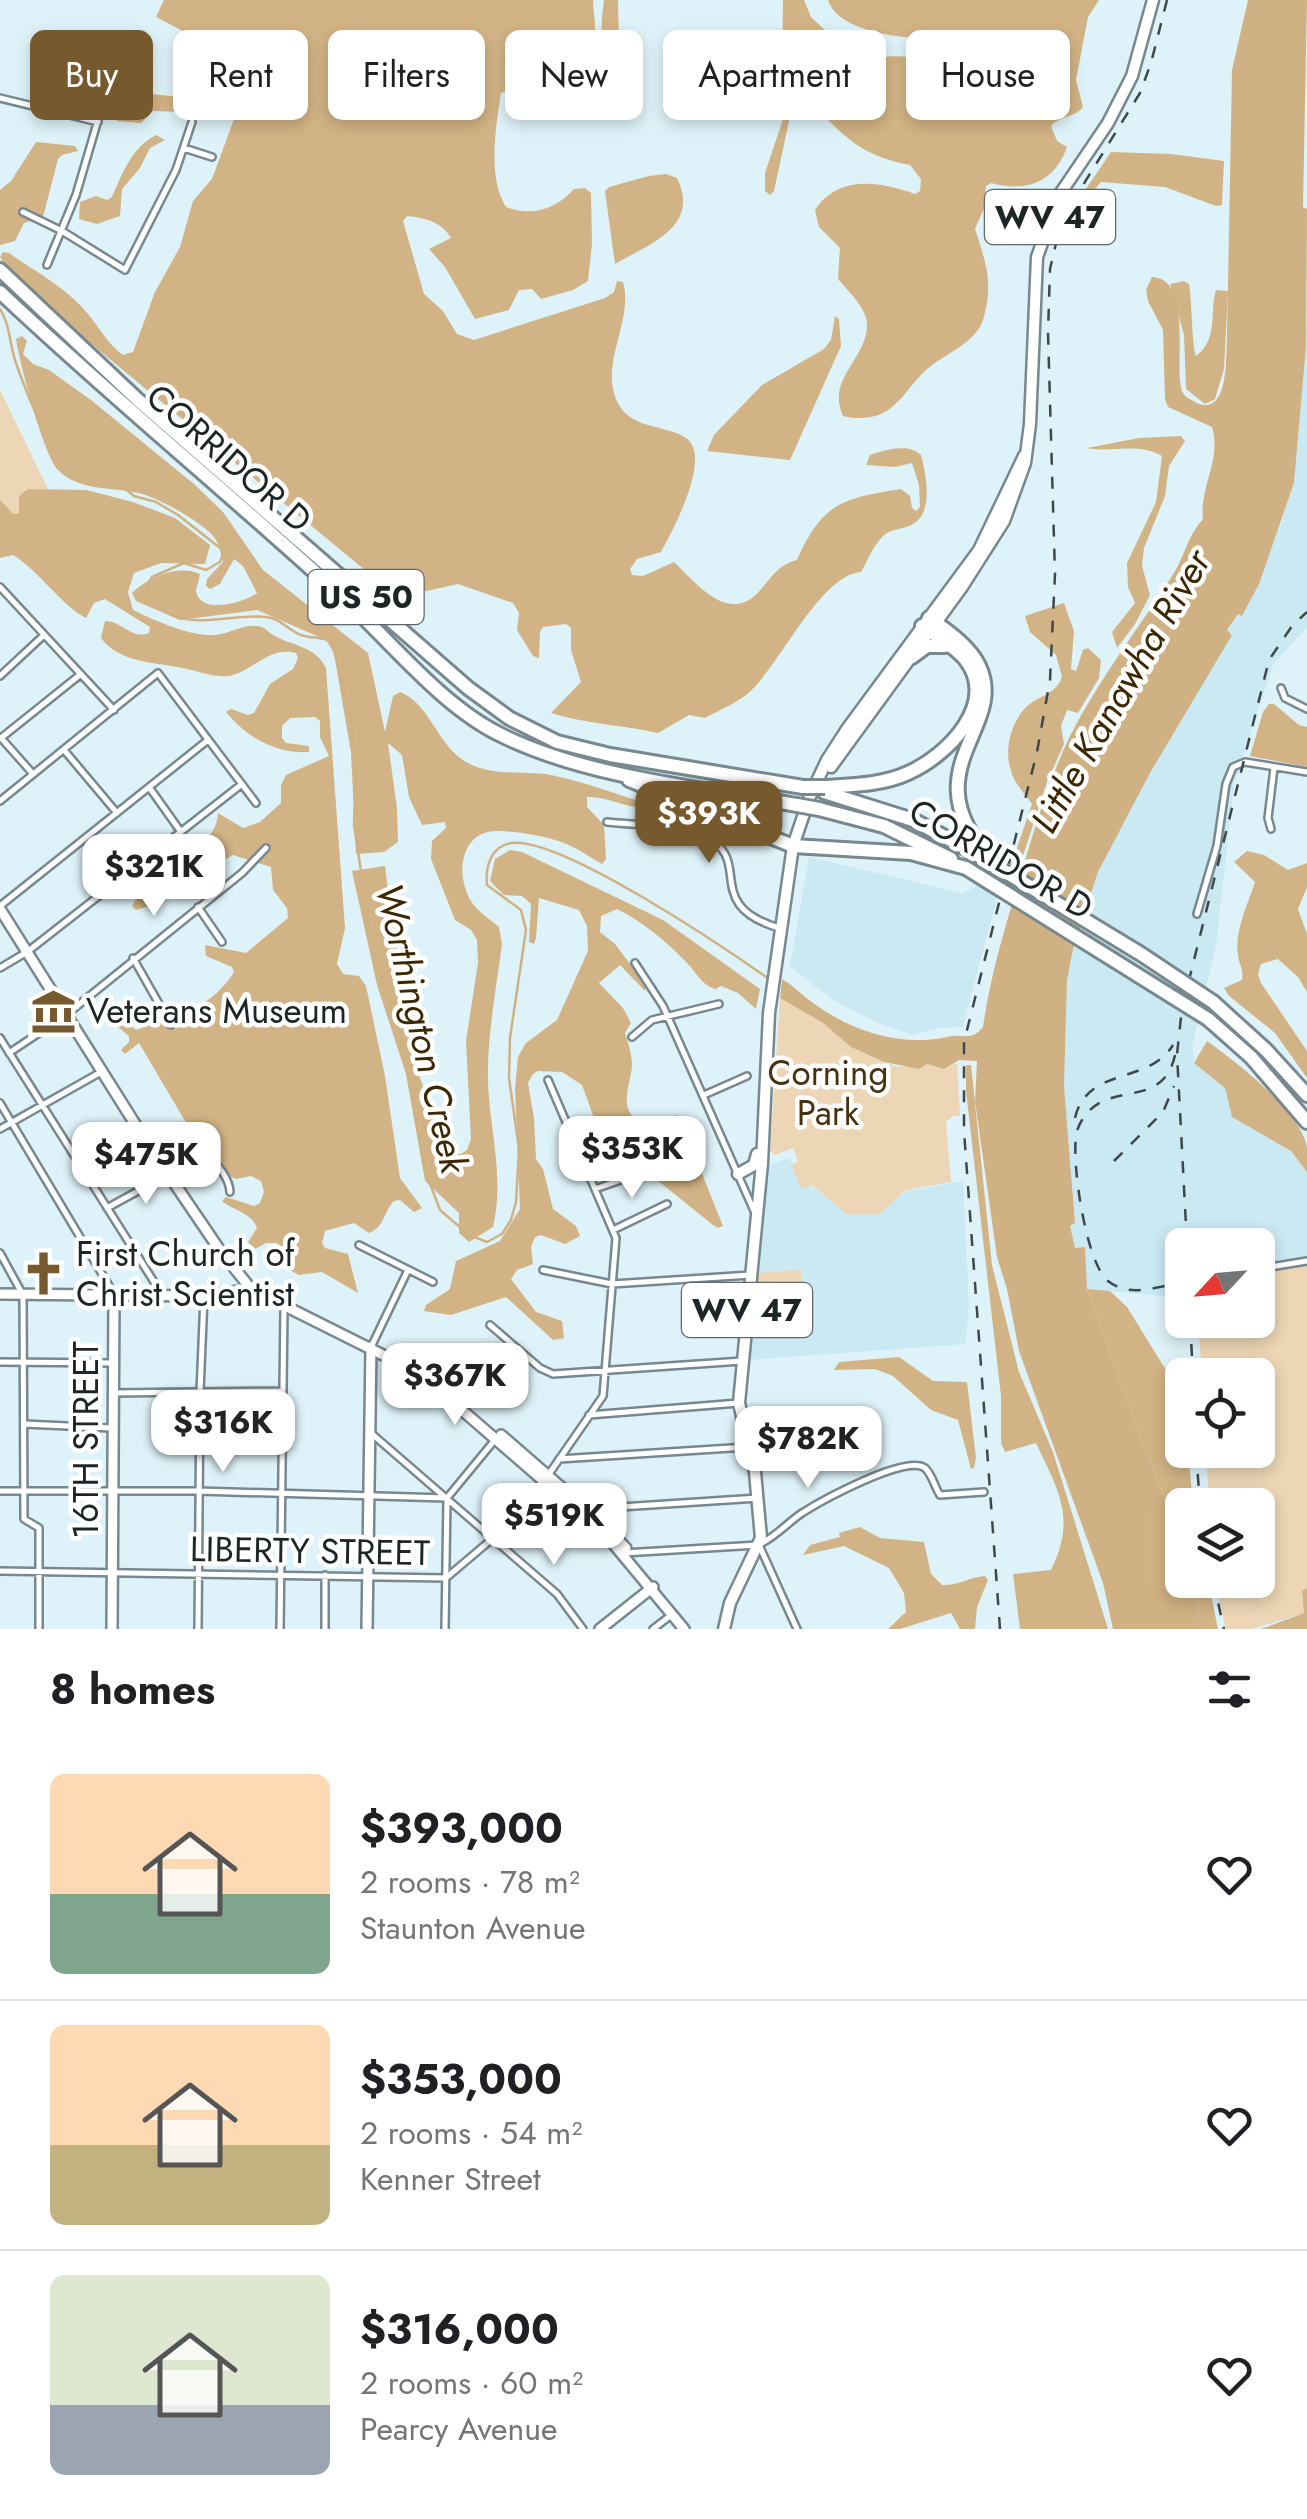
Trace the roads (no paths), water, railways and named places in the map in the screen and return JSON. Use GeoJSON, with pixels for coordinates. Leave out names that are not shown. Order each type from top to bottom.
{"type":"FeatureCollection","features":[{"type":"Feature","properties":{"kind":"highway","name":"CORRIDOR D"},"geometry":{"type":"LineString","coordinates":[[0,270],[138,400],[468,688],[509,718],[557,742],[816,794],[913,820],[973,846],[996,865],[1213,1002],[1266,1050],[1307,1095]]}},
{"type":"Feature","properties":{"kind":"highway","name":"CORRIDOR D"},"geometry":{"type":"LineString","coordinates":[[0,292],[122,406],[345,599],[419,673],[499,734],[547,754],[605,770],[797,805],[816,794]]}},
{"type":"Feature","properties":{"kind":"highway"},"geometry":{"type":"LineString","coordinates":[[816,794],[908,773],[952,743],[964,728],[976,694],[972,671],[930,625]]}},
{"type":"Feature","properties":{"kind":"highway"},"geometry":{"type":"LineString","coordinates":[[930,625],[970,652],[983,677],[984,694],[959,767],[956,792],[973,846]]}},
{"type":"Feature","properties":{"kind":"highway"},"geometry":{"type":"LineString","coordinates":[[912,657],[932,644],[956,652]]}},
{"type":"Feature","properties":{"kind":"highway"},"geometry":{"type":"LineString","coordinates":[[605,770],[793,846],[912,853],[966,868]]}},
{"type":"Feature","properties":{"kind":"highway","name":"CORRIDOR D"},"geometry":{"type":"LineString","coordinates":[[816,794],[966,868],[1208,1019],[1251,1057],[1307,1122]]}},
{"type":"Feature","properties":{"kind":"main road","name":"WV 47"},"geometry":{"type":"LineString","coordinates":[[724,1629],[730,1603],[761,1538],[755,1472],[740,1403],[761,1173],[769,1014],[793,846],[847,728],[995,540],[1020,480],[1024,456],[1034,376],[1037,257],[1060,194],[1128,86],[1153,0]]}},
{"type":"Feature","properties":{"kind":"main road","name":"WV 47"},"geometry":{"type":"LineString","coordinates":[[816,794],[930,625]]}},
{"type":"Feature","properties":{"kind":"main road"},"geometry":{"type":"LineString","coordinates":[[0,907],[4,926],[27,952],[100,1072],[219,1249],[251,1289],[284,1308],[371,1346],[420,1376],[587,1510],[687,1629]]}},
{"type":"Feature","properties":{"kind":"main road"},"geometry":{"type":"LineString","coordinates":[[743,1172],[756,1160],[764,1109]]}},
{"type":"Feature","properties":{"kind":"main road"},"geometry":{"type":"LineString","coordinates":[[743,1172],[761,1173]]}},
{"type":"Feature","properties":{"kind":"main road"},"geometry":{"type":"LineString","coordinates":[[0,1294],[204,1296],[259,1288],[441,1384],[626,1553]]}},
{"type":"Feature","properties":{"kind":"main road","name":"16TH STREET"},"geometry":{"type":"LineString","coordinates":[[112,1629],[114,1295]]}},
{"type":"Feature","properties":{"kind":"main road"},"geometry":{"type":"LineString","coordinates":[[367,1629],[371,1346]]}},
{"type":"Feature","properties":{"kind":"main road"},"geometry":{"type":"LineString","coordinates":[[653,1587],[687,1629]]}},
{"type":"Feature","properties":{"kind":"main road"},"geometry":{"type":"LineString","coordinates":[[600,1629],[653,1587]]}},
{"type":"Feature","properties":{"kind":"street"},"geometry":{"type":"LineString","coordinates":[[0,98],[98,122],[47,264]]}},
{"type":"Feature","properties":{"kind":"street"},"geometry":{"type":"LineString","coordinates":[[22,212],[62,231],[125,270],[156,215],[192,122]]}},
{"type":"Feature","properties":{"kind":"street"},"geometry":{"type":"LineString","coordinates":[[184,148],[212,157]]}},
{"type":"Feature","properties":{"kind":"street"},"geometry":{"type":"LineString","coordinates":[[0,587],[114,710]]}},
{"type":"Feature","properties":{"kind":"street"},"geometry":{"type":"LineString","coordinates":[[0,676],[44,634]]}},
{"type":"Feature","properties":{"kind":"street"},"geometry":{"type":"LineString","coordinates":[[0,801],[158,673],[256,803]]}},
{"type":"Feature","properties":{"kind":"street"},"geometry":{"type":"LineString","coordinates":[[33,774],[1,737],[81,674]]}},
{"type":"Feature","properties":{"kind":"street"},"geometry":{"type":"LineString","coordinates":[[1281,688],[1286,698],[1307,709]]}},
{"type":"Feature","properties":{"kind":"street"},"geometry":{"type":"LineString","coordinates":[[0,907],[208,740]]}},
{"type":"Feature","properties":{"kind":"street"},"geometry":{"type":"LineString","coordinates":[[64,750],[117,813]]}},
{"type":"Feature","properties":{"kind":"street"},"geometry":{"type":"LineString","coordinates":[[1197,914],[1232,767],[1244,762],[1307,772]]}},
{"type":"Feature","properties":{"kind":"street"},"geometry":{"type":"LineString","coordinates":[[1271,829],[1268,818],[1274,767]]}},
{"type":"Feature","properties":{"kind":"street"},"geometry":{"type":"LineString","coordinates":[[0,968],[27,952],[242,784]]}},
{"type":"Feature","properties":{"kind":"street"},"geometry":{"type":"LineString","coordinates":[[149,787],[181,832]]}},
{"type":"Feature","properties":{"kind":"street"},"geometry":{"type":"LineString","coordinates":[[607,822],[680,830],[708,839],[723,853],[740,908],[748,916],[779,928]]}},
{"type":"Feature","properties":{"kind":"street"},"geometry":{"type":"LineString","coordinates":[[9,1052],[66,1015],[242,873],[266,848]]}},
{"type":"Feature","properties":{"kind":"street"},"geometry":{"type":"LineString","coordinates":[[198,907],[222,942]]}},
{"type":"Feature","properties":{"kind":"street"},"geometry":{"type":"LineString","coordinates":[[133,958],[171,1026]]}},
{"type":"Feature","properties":{"kind":"street"},"geometry":{"type":"LineString","coordinates":[[634,962],[668,1018],[743,1172],[756,1216]]}},
{"type":"Feature","properties":{"kind":"street"},"geometry":{"type":"LineString","coordinates":[[632,1037],[652,1020],[719,1004]]}},
{"type":"Feature","properties":{"kind":"street"},"geometry":{"type":"LineString","coordinates":[[0,1038],[162,1296]]}},
{"type":"Feature","properties":{"kind":"street"},"geometry":{"type":"LineString","coordinates":[[0,1129],[100,1072]]}},
{"type":"Feature","properties":{"kind":"street"},"geometry":{"type":"LineString","coordinates":[[703,1096],[747,1076]]}},
{"type":"Feature","properties":{"kind":"street"},"geometry":{"type":"LineString","coordinates":[[548,1080],[613,1230],[667,1204]]}},
{"type":"Feature","properties":{"kind":"street","name":"16TH STREET"},"geometry":{"type":"LineString","coordinates":[[0,1103],[114,1295]]}},
{"type":"Feature","properties":{"kind":"street"},"geometry":{"type":"LineString","coordinates":[[585,1166],[603,1126]]}},
{"type":"Feature","properties":{"kind":"street"},"geometry":{"type":"LineString","coordinates":[[162,1164],[194,1145],[200,1146],[223,1172],[230,1192]]}},
{"type":"Feature","properties":{"kind":"street"},"geometry":{"type":"LineString","coordinates":[[107,1208],[169,1174]]}},
{"type":"Feature","properties":{"kind":"street"},"geometry":{"type":"LineString","coordinates":[[595,1189],[635,1175]]}},
{"type":"Feature","properties":{"kind":"street","name":"LIBERTY STREET"},"geometry":{"type":"LineString","coordinates":[[0,1572],[446,1578],[492,1539],[546,1478],[603,1396],[616,1238],[613,1230]]}},
{"type":"Feature","properties":{"kind":"street"},"geometry":{"type":"LineString","coordinates":[[359,1245],[433,1282]]}},
{"type":"Feature","properties":{"kind":"street"},"geometry":{"type":"LineString","coordinates":[[0,1253],[24,1294],[24,1518],[39,1528],[39,1629]]}},
{"type":"Feature","properties":{"kind":"street"},"geometry":{"type":"LineString","coordinates":[[1275,1267],[1307,1262]]}},
{"type":"Feature","properties":{"kind":"street"},"geometry":{"type":"LineString","coordinates":[[371,1346],[408,1270]]}},
{"type":"Feature","properties":{"kind":"street"},"geometry":{"type":"LineString","coordinates":[[543,1270],[612,1284],[751,1275]]}},
{"type":"Feature","properties":{"kind":"street"},"geometry":{"type":"LineString","coordinates":[[198,1629],[204,1296]]}},
{"type":"Feature","properties":{"kind":"street"},"geometry":{"type":"LineString","coordinates":[[280,1629],[284,1308]]}},
{"type":"Feature","properties":{"kind":"street"},"geometry":{"type":"LineString","coordinates":[[490,1325],[548,1372],[742,1361]]}},
{"type":"Feature","properties":{"kind":"street"},"geometry":{"type":"LineString","coordinates":[[0,1362],[114,1364]]}},
{"type":"Feature","properties":{"kind":"street"},"geometry":{"type":"LineString","coordinates":[[114,1392],[283,1391]]}},
{"type":"Feature","properties":{"kind":"street"},"geometry":{"type":"LineString","coordinates":[[589,1415],[740,1403]]}},
{"type":"Feature","properties":{"kind":"street"},"geometry":{"type":"LineString","coordinates":[[24,1424],[114,1428]]}},
{"type":"Feature","properties":{"kind":"street"},"geometry":{"type":"LineString","coordinates":[[369,1432],[557,1594],[583,1629]]}},
{"type":"Feature","properties":{"kind":"street"},"geometry":{"type":"LineString","coordinates":[[445,1629],[446,1498],[496,1438]]}},
{"type":"Feature","properties":{"kind":"street"},"geometry":{"type":"LineString","coordinates":[[559,1460],[747,1446]]}},
{"type":"Feature","properties":{"kind":"street"},"geometry":{"type":"LineString","coordinates":[[626,1553],[758,1544],[769,1540],[800,1514],[884,1472],[918,1466],[928,1471],[940,1495],[984,1492]]}},
{"type":"Feature","properties":{"kind":"street"},"geometry":{"type":"LineString","coordinates":[[0,1491],[198,1491],[446,1498]]}},
{"type":"Feature","properties":{"kind":"street"},"geometry":{"type":"LineString","coordinates":[[587,1510],[758,1498]]}},
{"type":"Feature","properties":{"kind":"street"},"geometry":{"type":"LineString","coordinates":[[758,1544],[797,1629]]}},
{"type":"Feature","properties":{"kind":"street"},"geometry":{"type":"LineString","coordinates":[[325,1575],[325,1629]]}},
{"type":"Feature","properties":{"kind":"street"},"geometry":{"type":"LineString","coordinates":[[653,1629],[672,1614]]}},
{"type":"Feature","properties":{"kind":"water","name":"Little Kanawha River"},"geometry":{"type":"Polygon","coordinates":[[[1248,0],[1307,0],[1303,207],[1307,209],[1306,346],[1294,483],[1259,584],[1242,616],[1238,614],[1227,630],[1232,635],[1150,773],[1098,872],[1067,980],[1064,1086],[1075,1223],[1070,1226],[1075,1248],[1085,1247],[1087,1289],[1165,1499],[1165,1598],[1196,1598],[1202,1629],[1113,1629],[1103,1583],[1019,1351],[997,1257],[975,1101],[977,1061],[959,1060],[944,1069],[884,1062],[851,1047],[823,1023],[780,998],[782,979],[844,1022],[895,1038],[971,1036],[983,1027],[1012,904],[1039,814],[1064,750],[1203,519],[1214,451],[1212,427],[1168,407],[1163,330],[1146,290],[1152,277],[1164,281],[1173,291],[1183,394],[1197,403],[1207,405],[1215,401],[1224,383],[1226,358],[1232,70],[1248,0]]]}},
{"type":"Feature","properties":{"kind":"waterway","name":"Worthington Creek"},"geometry":{"type":"LineString","coordinates":[[0,309],[26,391],[64,473],[79,479],[93,472],[106,473],[134,496],[156,502],[178,515],[224,551],[220,562],[206,570],[184,563],[152,577],[146,587],[156,604],[184,619],[271,618],[301,635],[332,642],[350,715],[356,767],[354,825],[373,950],[401,1037],[426,1173],[440,1210],[469,1235],[487,1242],[502,1234],[516,1202],[519,1149],[509,1078],[510,1038],[526,930],[521,910],[487,885],[488,865],[499,848],[511,843],[534,846],[566,857],[642,897],[769,979]]}},
{"type":"Feature","properties":{"kind":"railway"},"geometry":{"type":"LineString","coordinates":[[1000,1629],[964,1131],[964,1042],[1037,752],[1050,680],[1055,574],[1048,333],[1050,269],[1058,235],[1075,198],[1140,93],[1167,0]]}},
{"type":"Feature","properties":{"kind":"railway"},"geometry":{"type":"LineString","coordinates":[[1186,1228],[1177,1054],[1182,1008],[1269,660],[1292,626],[1307,612]]}},
{"type":"Feature","properties":{"kind":"railway"},"geometry":{"type":"LineString","coordinates":[[1075,1118],[1092,1090],[1149,1066],[1173,1045]]}},
{"type":"Feature","properties":{"kind":"railway"},"geometry":{"type":"LineString","coordinates":[[1165,1286],[1124,1289],[1108,1281],[1100,1271],[1082,1210],[1075,1144],[1078,1128],[1089,1111],[1112,1098],[1161,1082],[1175,1055]]}},
{"type":"Feature","properties":{"kind":"railway"},"geometry":{"type":"LineString","coordinates":[[1114,1161],[1163,1112],[1174,1086]]}},
{"type":"Feature","properties":{"kind":"railway"},"geometry":{"type":"LineString","coordinates":[[1191,1338],[1192,1358]]}},
{"type":"Feature","properties":{"kind":"railway"},"geometry":{"type":"LineString","coordinates":[[1197,1468],[1199,1488]]}},
{"type":"Feature","properties":{"kind":"railway"},"geometry":{"type":"LineString","coordinates":[[1217,1598],[1224,1629]]}},
{"type":"Feature","properties":{"kind":"place","name":"Veterans Museum"},"geometry":{"type":"Point","coordinates":[53,1011]}},
{"type":"Feature","properties":{"kind":"place","name":"First Church of Christ Scientist"},"geometry":{"type":"Point","coordinates":[43,1274]}},
{"type":"Feature","properties":{"kind":"park label","name":"Corning Park"},"geometry":{"type":"Point","coordinates":[828,1093]}}]}
